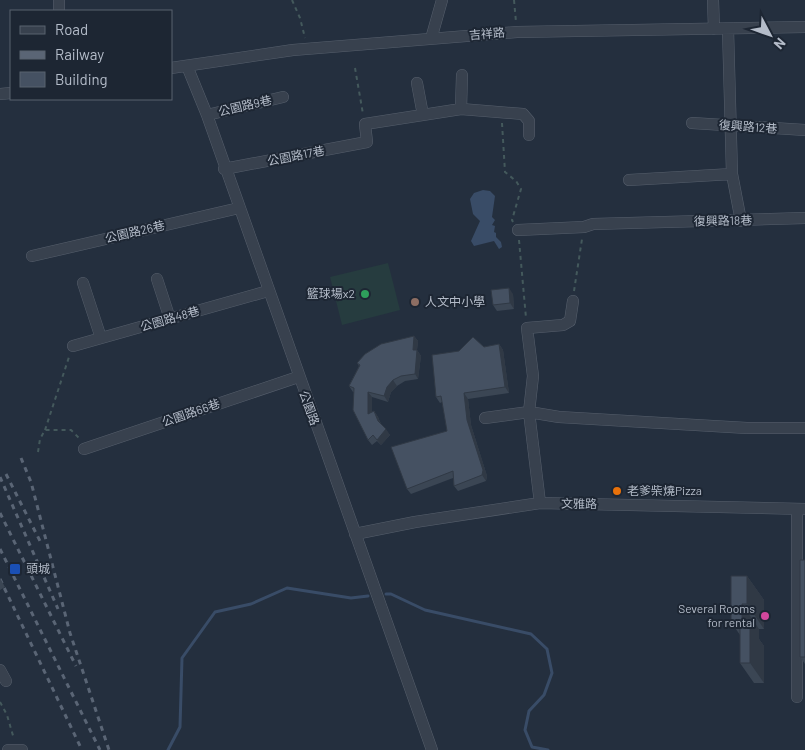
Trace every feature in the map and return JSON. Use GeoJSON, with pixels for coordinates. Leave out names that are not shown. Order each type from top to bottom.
{"type":"FeatureCollection","features":[{"type":"Feature","properties":{"kind":"street"},"geometry":{"type":"LineString","coordinates":[[431,39],[442,0]]}},
{"type":"Feature","properties":{"kind":"street"},"geometry":{"type":"LineString","coordinates":[[713,0],[714,30]]}},
{"type":"Feature","properties":{"kind":"street","name":"吉祥路"},"geometry":{"type":"LineString","coordinates":[[172,68],[308,48],[517,32],[805,27]]}},
{"type":"Feature","properties":{"kind":"street"},"geometry":{"type":"LineString","coordinates":[[728,29],[732,174],[741,221]]}},
{"type":"Feature","properties":{"kind":"street","name":"公園路"},"geometry":{"type":"LineString","coordinates":[[187,66],[207,115],[224,169],[432,750]]}},
{"type":"Feature","properties":{"kind":"street"},"geometry":{"type":"LineString","coordinates":[[462,75],[462,109]]}},
{"type":"Feature","properties":{"kind":"street"},"geometry":{"type":"LineString","coordinates":[[417,84],[423,115]]}},
{"type":"Feature","properties":{"kind":"street","name":"公園路9巷"},"geometry":{"type":"LineString","coordinates":[[207,115],[283,97]]}},
{"type":"Feature","properties":{"kind":"street"},"geometry":{"type":"LineString","coordinates":[[365,124],[462,109],[500,111],[523,114],[529,121],[529,135]]}},
{"type":"Feature","properties":{"kind":"street","name":"復興路12巷"},"geometry":{"type":"LineString","coordinates":[[692,123],[805,130]]}},
{"type":"Feature","properties":{"kind":"street","name":"公園路17巷"},"geometry":{"type":"LineString","coordinates":[[224,169],[367,142],[365,124]]}},
{"type":"Feature","properties":{"kind":"street"},"geometry":{"type":"LineString","coordinates":[[629,180],[732,174]]}},
{"type":"Feature","properties":{"kind":"street","name":"公園路26巷"},"geometry":{"type":"LineString","coordinates":[[32,256],[239,208]]}},
{"type":"Feature","properties":{"kind":"street","name":"復興路18巷"},"geometry":{"type":"LineString","coordinates":[[518,230],[593,224],[805,218]]}},
{"type":"Feature","properties":{"kind":"street"},"geometry":{"type":"LineString","coordinates":[[158,279],[170,319]]}},
{"type":"Feature","properties":{"kind":"street"},"geometry":{"type":"LineString","coordinates":[[83,283],[101,338]]}},
{"type":"Feature","properties":{"kind":"street","name":"公園路48巷"},"geometry":{"type":"LineString","coordinates":[[73,346],[268,291]]}},
{"type":"Feature","properties":{"kind":"street"},"geometry":{"type":"LineString","coordinates":[[540,504],[529,412],[533,376],[527,328],[563,325],[570,321],[573,301]]}},
{"type":"Feature","properties":{"kind":"street","name":"公園路66巷"},"geometry":{"type":"LineString","coordinates":[[84,449],[298,377]]}},
{"type":"Feature","properties":{"kind":"street"},"geometry":{"type":"LineString","coordinates":[[485,418],[529,412],[559,417],[717,426],[805,428]]}},
{"type":"Feature","properties":{"kind":"street","name":"文雅路"},"geometry":{"type":"LineString","coordinates":[[355,534],[424,520],[540,504],[801,509]]}},
{"type":"Feature","properties":{"kind":"street"},"geometry":{"type":"LineString","coordinates":[[797,697],[801,509]]}},
{"type":"Feature","properties":{"kind":"street"},"geometry":{"type":"LineString","coordinates":[[0,670],[6,681]]}},
{"type":"Feature","properties":{"kind":"path"},"geometry":{"type":"LineString","coordinates":[[292,0],[300,18],[308,48]]}},
{"type":"Feature","properties":{"kind":"path"},"geometry":{"type":"LineString","coordinates":[[514,0],[517,32]]}},
{"type":"Feature","properties":{"kind":"path"},"geometry":{"type":"LineString","coordinates":[[355,68],[365,124]]}},
{"type":"Feature","properties":{"kind":"path"},"geometry":{"type":"LineString","coordinates":[[500,111],[505,172],[516,182],[520,189],[512,220],[518,230],[527,328]]}},
{"type":"Feature","properties":{"kind":"path"},"geometry":{"type":"LineString","coordinates":[[573,301],[584,226]]}},
{"type":"Feature","properties":{"kind":"path"},"geometry":{"type":"LineString","coordinates":[[38,452],[40,438],[45,430],[73,346]]}},
{"type":"Feature","properties":{"kind":"path"},"geometry":{"type":"LineString","coordinates":[[45,430],[71,430],[83,442],[84,449]]}},
{"type":"Feature","properties":{"kind":"path"},"geometry":{"type":"LineString","coordinates":[[0,702],[7,715],[15,750]]}},
{"type":"Feature","properties":{"kind":"green space","name":"籃球場x2"},"geometry":{"type":"Polygon","coordinates":[[[388,263],[400,310],[342,325],[330,277],[388,263]]]}},
{"type":"Feature","properties":{"kind":"water"},"geometry":{"type":"Polygon","coordinates":[[[483,190],[490,191],[495,196],[492,217],[495,220],[492,225],[495,226],[494,232],[501,242],[502,247],[499,249],[494,241],[474,246],[471,241],[480,221],[473,214],[470,199],[474,193],[483,190]]]}},
{"type":"Feature","properties":{"kind":"building"},"geometry":{"type":"Polygon","coordinates":[[[509,288],[510,303],[493,305],[491,290],[509,288]]]}},
{"type":"Feature","properties":{"kind":"building"},"geometry":{"type":"Polygon","coordinates":[[[414,336],[413,350],[417,350],[415,374],[401,376],[393,380],[387,387],[384,396],[368,392],[368,414],[374,411],[378,421],[386,429],[377,440],[373,435],[368,440],[353,410],[354,388],[349,386],[360,365],[357,363],[365,354],[381,344],[414,336]]]}},
{"type":"Feature","properties":{"kind":"building"},"geometry":{"type":"Polygon","coordinates":[[[473,337],[484,347],[499,344],[505,387],[464,393],[467,420],[483,470],[482,475],[454,486],[453,471],[407,489],[391,447],[447,431],[441,396],[436,397],[432,355],[459,351],[473,337]]]}},
{"type":"Feature","properties":{"kind":"building"},"geometry":{"type":"Polygon","coordinates":[[[800,560],[805,560],[805,657],[800,657],[800,560]]]}},
{"type":"Feature","properties":{"kind":"building"},"geometry":{"type":"Polygon","coordinates":[[[731,576],[747,576],[747,604],[742,604],[742,622],[731,622],[731,576]]]}},
{"type":"Feature","properties":{"kind":"building"},"geometry":{"type":"Polygon","coordinates":[[[740,627],[750,627],[750,663],[740,663],[740,627]]]}},
{"type":"Feature","properties":{"kind":"waterway"},"geometry":{"type":"LineString","coordinates":[[168,750],[180,727],[182,658],[215,612],[251,604],[287,588],[351,598],[368,596]]}},
{"type":"Feature","properties":{"kind":"waterway"},"geometry":{"type":"LineString","coordinates":[[386,594],[391,594],[425,610],[531,634],[547,649],[552,673],[544,695],[529,711],[525,730],[532,747],[548,750]]}},
{"type":"Feature","properties":{"kind":"railway"},"geometry":{"type":"LineString","coordinates":[[21,458],[31,482],[70,633],[109,750]]}},
{"type":"Feature","properties":{"kind":"railway"},"geometry":{"type":"LineString","coordinates":[[6,474],[41,543]]}},
{"type":"Feature","properties":{"kind":"railway"},"geometry":{"type":"LineString","coordinates":[[0,477],[58,609]]}},
{"type":"Feature","properties":{"kind":"railway"},"geometry":{"type":"LineString","coordinates":[[0,513],[76,666]]}},
{"type":"Feature","properties":{"kind":"railway"},"geometry":{"type":"LineString","coordinates":[[0,549],[100,750]]}},
{"type":"Feature","properties":{"kind":"railway"},"geometry":{"type":"LineString","coordinates":[[0,579],[82,750]]}},
{"type":"Feature","properties":{"kind":"place","name":"籃球場x2"},"geometry":{"type":"Point","coordinates":[365,294]}},
{"type":"Feature","properties":{"kind":"place","name":"人文中小學"},"geometry":{"type":"Point","coordinates":[415,302]}},
{"type":"Feature","properties":{"kind":"place","name":"老爹柴燒Pizza"},"geometry":{"type":"Point","coordinates":[617,491]}},
{"type":"Feature","properties":{"kind":"place","name":"頭城"},"geometry":{"type":"Point","coordinates":[15,569]}},
{"type":"Feature","properties":{"kind":"place","name":"Several Rooms for rental"},"geometry":{"type":"Point","coordinates":[765,616]}}]}
